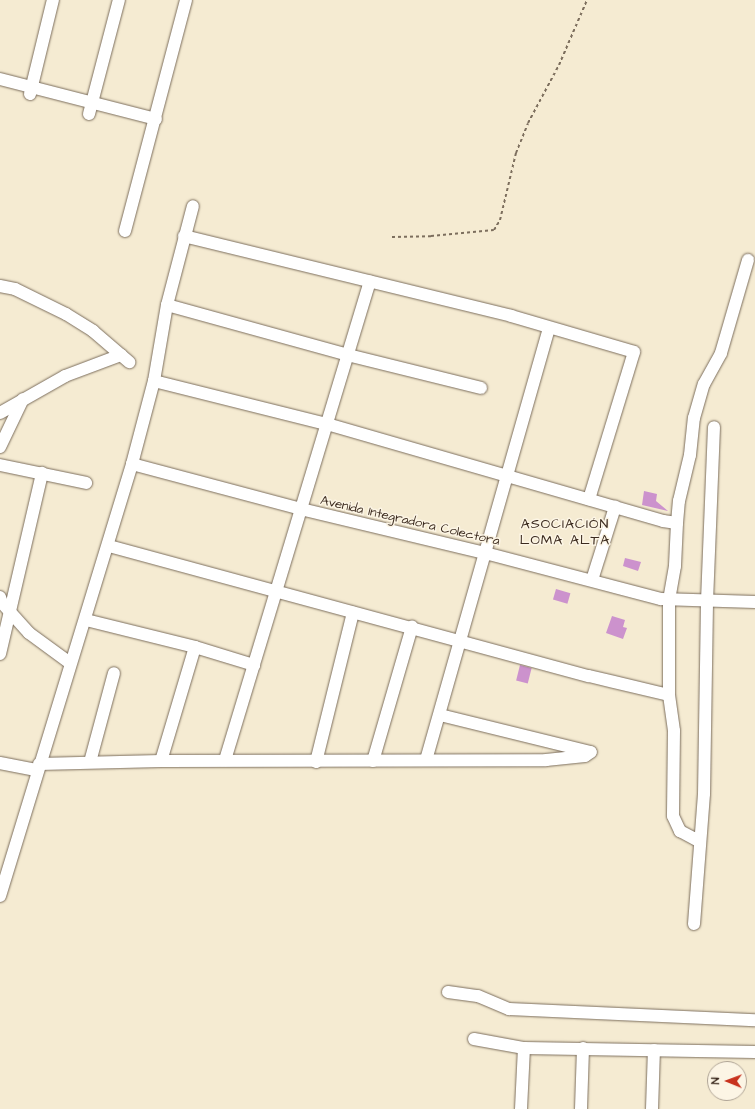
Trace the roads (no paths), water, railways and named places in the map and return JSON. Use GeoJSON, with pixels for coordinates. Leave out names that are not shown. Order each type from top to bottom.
{"type":"FeatureCollection","features":[{"type":"Feature","properties":{"kind":"street"},"geometry":{"type":"LineString","coordinates":[[31,90],[53,0]]}},
{"type":"Feature","properties":{"kind":"street"},"geometry":{"type":"LineString","coordinates":[[90,109],[119,0]]}},
{"type":"Feature","properties":{"kind":"street"},"geometry":{"type":"LineString","coordinates":[[125,231],[156,119],[186,0]]}},
{"type":"Feature","properties":{"kind":"street"},"geometry":{"type":"LineString","coordinates":[[0,79],[90,109],[156,119]]}},
{"type":"Feature","properties":{"kind":"street"},"geometry":{"type":"LineString","coordinates":[[0,896],[70,663],[86,620],[109,546],[132,464],[154,381],[167,305],[193,206]]}},
{"type":"Feature","properties":{"kind":"street"},"geometry":{"type":"LineString","coordinates":[[184,236],[550,328],[634,352],[589,499]]}},
{"type":"Feature","properties":{"kind":"street"},"geometry":{"type":"LineString","coordinates":[[699,841],[680,831],[673,816],[674,731],[669,695],[669,599],[675,566],[677,523],[694,418],[704,384],[721,353],[748,260]]}},
{"type":"Feature","properties":{"kind":"street"},"geometry":{"type":"LineString","coordinates":[[225,760],[278,592],[301,509],[370,282]]}},
{"type":"Feature","properties":{"kind":"street"},"geometry":{"type":"LineString","coordinates":[[0,286],[15,289],[66,314],[93,331],[125,359],[88,366],[24,397],[0,412]]}},
{"type":"Feature","properties":{"kind":"street"},"geometry":{"type":"LineString","coordinates":[[167,305],[348,355],[481,388]]}},
{"type":"Feature","properties":{"kind":"street"},"geometry":{"type":"LineString","coordinates":[[426,760],[550,328]]}},
{"type":"Feature","properties":{"kind":"street"},"geometry":{"type":"LineString","coordinates":[[154,381],[327,424],[508,475],[663,521],[677,523]]}},
{"type":"Feature","properties":{"kind":"street"},"geometry":{"type":"LineString","coordinates":[[0,447],[24,397]]}},
{"type":"Feature","properties":{"kind":"street"},"geometry":{"type":"LineString","coordinates":[[694,924],[699,841],[704,794],[706,600],[714,427]]}},
{"type":"Feature","properties":{"kind":"street","name":"Avenida Integradora Colectora"},"geometry":{"type":"LineString","coordinates":[[132,464],[301,509],[486,553],[669,599],[755,602]]}},
{"type":"Feature","properties":{"kind":"street"},"geometry":{"type":"LineString","coordinates":[[0,465],[86,483]]}},
{"type":"Feature","properties":{"kind":"street"},"geometry":{"type":"LineString","coordinates":[[0,654],[42,474]]}},
{"type":"Feature","properties":{"kind":"street"},"geometry":{"type":"LineString","coordinates":[[592,580],[616,507]]}},
{"type":"Feature","properties":{"kind":"street"},"geometry":{"type":"LineString","coordinates":[[109,546],[619,684],[669,695]]}},
{"type":"Feature","properties":{"kind":"street"},"geometry":{"type":"LineString","coordinates":[[0,597],[10,612],[29,633],[70,663]]}},
{"type":"Feature","properties":{"kind":"street"},"geometry":{"type":"LineString","coordinates":[[316,762],[353,612]]}},
{"type":"Feature","properties":{"kind":"street"},"geometry":{"type":"LineString","coordinates":[[86,620],[195,647],[254,665]]}},
{"type":"Feature","properties":{"kind":"street"},"geometry":{"type":"LineString","coordinates":[[373,761],[412,627]]}},
{"type":"Feature","properties":{"kind":"street"},"geometry":{"type":"LineString","coordinates":[[161,761],[195,647]]}},
{"type":"Feature","properties":{"kind":"street"},"geometry":{"type":"LineString","coordinates":[[90,762],[114,673]]}},
{"type":"Feature","properties":{"kind":"street"},"geometry":{"type":"LineString","coordinates":[[0,763],[38,767],[90,762],[225,760],[316,762],[546,760],[585,756],[593,752],[440,715]]}},
{"type":"Feature","properties":{"kind":"street"},"geometry":{"type":"LineString","coordinates":[[448,992],[478,996],[509,1009],[755,1020]]}},
{"type":"Feature","properties":{"kind":"street"},"geometry":{"type":"LineString","coordinates":[[474,1039],[524,1048],[755,1052]]}},
{"type":"Feature","properties":{"kind":"street"},"geometry":{"type":"LineString","coordinates":[[521,1109],[524,1048]]}},
{"type":"Feature","properties":{"kind":"street"},"geometry":{"type":"LineString","coordinates":[[581,1109],[583,1048]]}},
{"type":"Feature","properties":{"kind":"street"},"geometry":{"type":"LineString","coordinates":[[652,1109],[654,1050]]}},
{"type":"Feature","properties":{"kind":"district","name":"ASOCIACIÓN LOMA ALTA"},"geometry":{"type":"Point","coordinates":[565,532]}}]}
